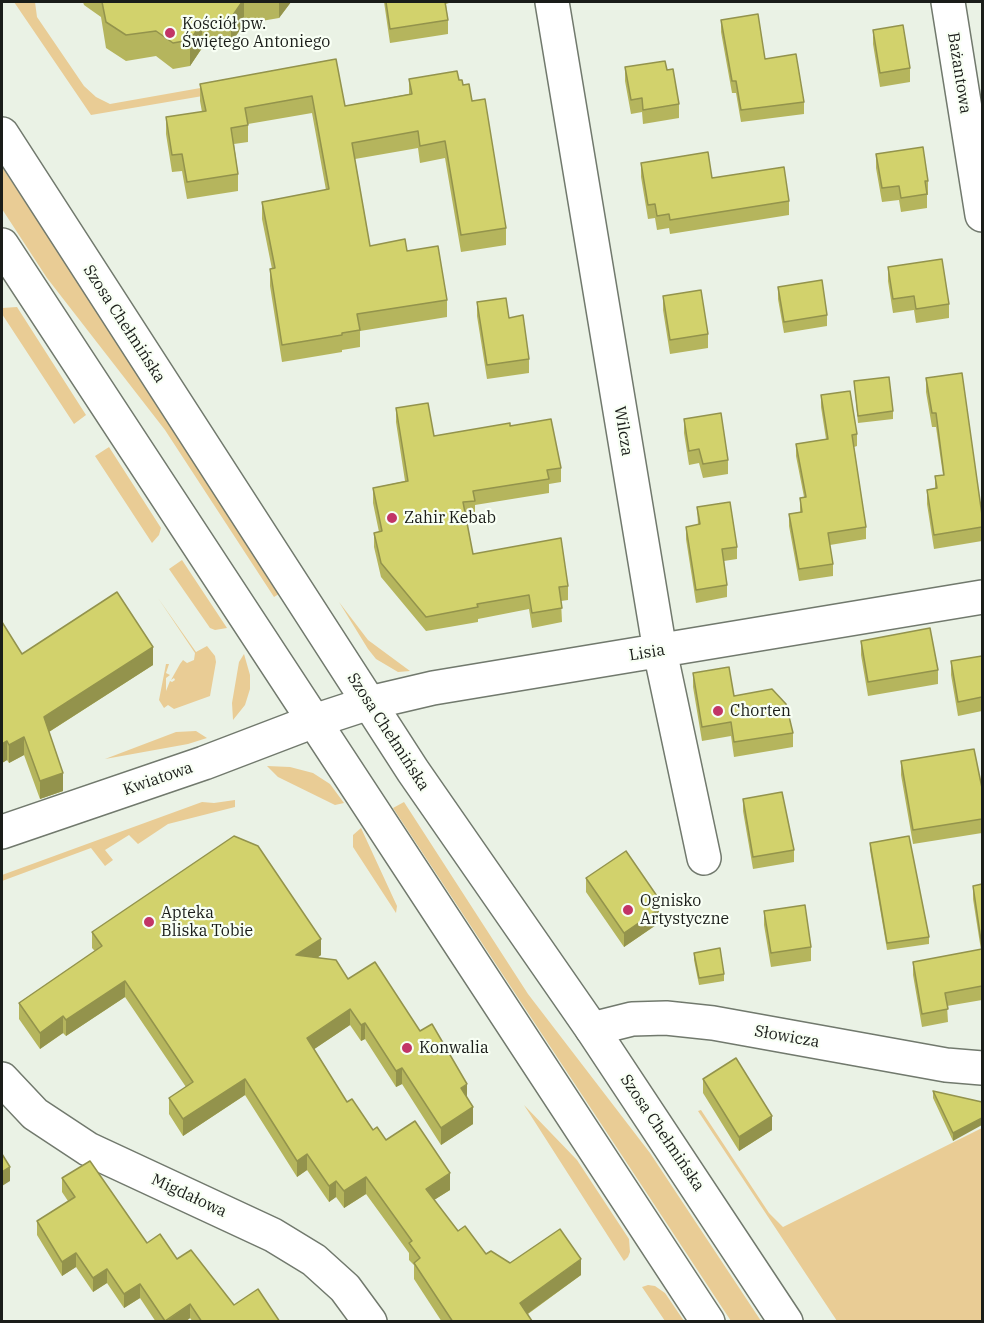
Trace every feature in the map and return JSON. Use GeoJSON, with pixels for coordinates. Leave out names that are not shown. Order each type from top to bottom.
{"type":"FeatureCollection","features":[{"type":"Feature","properties":{"kind":"street","name":"Wilcza"},"geometry":{"type":"LineString","coordinates":[[552,2],[660,651],[704,858]]}},
{"type":"Feature","properties":{"kind":"street","name":"Bażantowa"},"geometry":{"type":"LineString","coordinates":[[948,2],[982,215]]}},
{"type":"Feature","properties":{"kind":"street","name":"Szosa Chełmińska"},"geometry":{"type":"LineString","coordinates":[[2,134],[424,787],[592,1029],[786,1322]]}},
{"type":"Feature","properties":{"kind":"street"},"geometry":{"type":"LineString","coordinates":[[2,245],[708,1322]]}},
{"type":"Feature","properties":{"kind":"street","name":"Lisia"},"geometry":{"type":"LineString","coordinates":[[314,721],[369,703],[433,688],[982,597]]}},
{"type":"Feature","properties":{"kind":"street","name":"Kwiatowa"},"geometry":{"type":"LineString","coordinates":[[2,832],[204,763],[314,721]]}},
{"type":"Feature","properties":{"kind":"street","name":"Słowicza"},"geometry":{"type":"LineString","coordinates":[[592,1029],[632,1019],[666,1018],[713,1023],[946,1065],[982,1068]]}},
{"type":"Feature","properties":{"kind":"street","name":"Migdałowa"},"geometry":{"type":"LineString","coordinates":[[2,1079],[35,1114],[88,1149],[273,1235],[314,1260],[345,1288],[370,1322]]}},
{"type":"Feature","properties":{"kind":"shaded area"},"geometry":{"type":"Polygon","coordinates":[[[14,2],[35,2],[37,17],[84,86],[96,97],[110,104],[336,64],[338,73],[91,115],[14,2]]]}},
{"type":"Feature","properties":{"kind":"shaded area"},"geometry":{"type":"Polygon","coordinates":[[[2,167],[282,592],[274,597],[165,430],[47,278],[2,209],[2,167]]]}},
{"type":"Feature","properties":{"kind":"shaded area"},"geometry":{"type":"Polygon","coordinates":[[[17,307],[86,415],[74,424],[2,314],[2,308],[17,307]]]}},
{"type":"Feature","properties":{"kind":"shaded area"},"geometry":{"type":"Polygon","coordinates":[[[109,447],[161,528],[159,535],[152,543],[95,456],[109,447]]]}},
{"type":"Feature","properties":{"kind":"shaded area"},"geometry":{"type":"Polygon","coordinates":[[[182,560],[227,628],[215,630],[210,628],[169,569],[182,560]]]}},
{"type":"Feature","properties":{"kind":"shaded area"},"geometry":{"type":"Polygon","coordinates":[[[158,598],[196,652],[207,646],[215,656],[216,662],[210,696],[174,709],[168,705],[164,708],[159,700],[166,664],[169,664],[166,673],[170,675],[166,678],[166,691],[170,681],[175,680],[174,678],[171,680],[183,660],[187,663],[194,660],[195,653],[158,598]]]}},
{"type":"Feature","properties":{"kind":"shaded area"},"geometry":{"type":"Polygon","coordinates":[[[339,602],[368,640],[410,671],[398,672],[376,659],[339,602]]]}},
{"type":"Feature","properties":{"kind":"shaded area"},"geometry":{"type":"Polygon","coordinates":[[[244,654],[250,675],[250,689],[245,705],[233,720],[232,703],[239,662],[244,654]]]}},
{"type":"Feature","properties":{"kind":"shaded area"},"geometry":{"type":"Polygon","coordinates":[[[196,731],[207,738],[188,744],[105,759],[176,732],[196,731]]]}},
{"type":"Feature","properties":{"kind":"shaded area"},"geometry":{"type":"Polygon","coordinates":[[[267,766],[290,767],[313,773],[330,784],[344,803],[335,805],[278,777],[267,766]]]}},
{"type":"Feature","properties":{"kind":"shaded area"},"geometry":{"type":"Polygon","coordinates":[[[235,800],[235,807],[168,824],[138,844],[129,835],[105,850],[113,860],[105,866],[91,848],[2,881],[2,875],[202,802],[235,800]]]}},
{"type":"Feature","properties":{"kind":"shaded area"},"geometry":{"type":"Polygon","coordinates":[[[404,802],[528,994],[650,1153],[761,1321],[731,1321],[393,808],[404,802]]]}},
{"type":"Feature","properties":{"kind":"shaded area"},"geometry":{"type":"Polygon","coordinates":[[[361,828],[397,906],[396,913],[353,847],[353,835],[361,828]]]}},
{"type":"Feature","properties":{"kind":"shaded area"},"geometry":{"type":"Polygon","coordinates":[[[524,1105],[577,1160],[629,1239],[630,1252],[624,1261],[524,1105]]]}},
{"type":"Feature","properties":{"kind":"shaded area"},"geometry":{"type":"Polygon","coordinates":[[[701,1110],[769,1213],[783,1227],[982,1128],[982,1321],[837,1321],[698,1111],[701,1110]]]}},
{"type":"Feature","properties":{"kind":"shaded area"},"geometry":{"type":"Polygon","coordinates":[[[655,1286],[665,1293],[684,1321],[665,1321],[642,1287],[655,1286]]]}},
{"type":"Feature","properties":{"kind":"building"},"geometry":{"type":"Polygon","coordinates":[[[102,2],[242,2],[231,18],[202,23],[190,40],[173,43],[156,31],[126,35],[106,22],[102,2]]]}},
{"type":"Feature","properties":{"kind":"building"},"geometry":{"type":"Polygon","coordinates":[[[386,2],[445,2],[448,20],[390,29],[386,2]]]}},
{"type":"Feature","properties":{"kind":"building"},"geometry":{"type":"Polygon","coordinates":[[[758,14],[765,59],[796,54],[804,102],[741,110],[736,81],[732,81],[721,20],[758,14]]]}},
{"type":"Feature","properties":{"kind":"building"},"geometry":{"type":"Polygon","coordinates":[[[903,25],[910,68],[880,73],[873,30],[903,25]]]}},
{"type":"Feature","properties":{"kind":"building"},"geometry":{"type":"Polygon","coordinates":[[[336,59],[345,106],[412,94],[409,79],[457,71],[463,85],[469,84],[472,101],[485,99],[506,228],[461,235],[445,141],[420,146],[418,131],[352,143],[370,246],[405,239],[407,251],[438,246],[447,300],[357,314],[360,330],[282,345],[270,269],[275,268],[262,202],[329,189],[312,96],[245,108],[248,125],[231,128],[238,174],[187,182],[182,154],[172,155],[166,117],[206,111],[200,84],[336,59]]]}},
{"type":"Feature","properties":{"kind":"building"},"geometry":{"type":"Polygon","coordinates":[[[665,61],[667,70],[673,69],[679,104],[643,110],[642,98],[631,100],[625,67],[665,61]]]}},
{"type":"Feature","properties":{"kind":"building"},"geometry":{"type":"Polygon","coordinates":[[[923,147],[928,181],[925,181],[927,194],[901,198],[899,186],[882,188],[876,154],[923,147]]]}},
{"type":"Feature","properties":{"kind":"building"},"geometry":{"type":"Polygon","coordinates":[[[708,152],[712,178],[784,167],[789,201],[670,220],[669,214],[657,216],[655,204],[648,205],[641,163],[708,152]]]}},
{"type":"Feature","properties":{"kind":"building"},"geometry":{"type":"Polygon","coordinates":[[[942,259],[949,304],[916,309],[914,296],[893,299],[888,267],[942,259]]]}},
{"type":"Feature","properties":{"kind":"building"},"geometry":{"type":"Polygon","coordinates":[[[822,280],[827,315],[784,322],[778,287],[822,280]]]}},
{"type":"Feature","properties":{"kind":"building"},"geometry":{"type":"Polygon","coordinates":[[[701,290],[708,334],[670,340],[663,296],[701,290]]]}},
{"type":"Feature","properties":{"kind":"building"},"geometry":{"type":"Polygon","coordinates":[[[506,298],[509,318],[523,315],[529,359],[487,365],[477,302],[506,298]]]}},
{"type":"Feature","properties":{"kind":"building"},"geometry":{"type":"Polygon","coordinates":[[[962,373],[982,527],[934,535],[927,490],[937,488],[935,476],[944,475],[936,413],[932,413],[926,378],[962,373]]]}},
{"type":"Feature","properties":{"kind":"building"},"geometry":{"type":"Polygon","coordinates":[[[889,377],[893,411],[858,416],[854,381],[889,377]]]}},
{"type":"Feature","properties":{"kind":"building"},"geometry":{"type":"Polygon","coordinates":[[[850,391],[857,434],[852,435],[866,527],[828,533],[833,564],[799,569],[789,514],[802,512],[800,498],[806,497],[796,444],[828,439],[821,395],[850,391]]]}},
{"type":"Feature","properties":{"kind":"building"},"geometry":{"type":"Polygon","coordinates":[[[428,403],[434,436],[510,423],[510,426],[551,419],[561,468],[547,470],[549,479],[473,491],[475,501],[463,502],[473,554],[561,538],[568,586],[559,587],[562,608],[532,613],[529,595],[477,604],[478,607],[426,617],[381,563],[374,533],[382,531],[373,488],[408,481],[396,408],[428,403]]]}},
{"type":"Feature","properties":{"kind":"building"},"geometry":{"type":"Polygon","coordinates":[[[721,413],[728,460],[703,464],[699,449],[689,451],[684,419],[721,413]]]}},
{"type":"Feature","properties":{"kind":"building"},"geometry":{"type":"Polygon","coordinates":[[[730,502],[737,547],[722,549],[727,585],[696,590],[686,527],[700,524],[697,507],[730,502]]]}},
{"type":"Feature","properties":{"kind":"building"},"geometry":{"type":"Polygon","coordinates":[[[117,592],[153,647],[44,717],[63,773],[40,781],[24,737],[9,745],[7,741],[2,744],[2,622],[22,654],[117,592]]]}},
{"type":"Feature","properties":{"kind":"building"},"geometry":{"type":"Polygon","coordinates":[[[930,628],[938,670],[868,682],[861,641],[930,628]]]}},
{"type":"Feature","properties":{"kind":"building"},"geometry":{"type":"Polygon","coordinates":[[[982,656],[982,697],[958,702],[951,661],[982,656]]]}},
{"type":"Feature","properties":{"kind":"building"},"geometry":{"type":"Polygon","coordinates":[[[729,667],[734,696],[772,689],[786,704],[793,733],[734,742],[731,722],[702,727],[693,673],[729,667]]]}},
{"type":"Feature","properties":{"kind":"building"},"geometry":{"type":"Polygon","coordinates":[[[974,749],[982,788],[982,819],[913,830],[901,761],[974,749]]]}},
{"type":"Feature","properties":{"kind":"building"},"geometry":{"type":"Polygon","coordinates":[[[782,792],[794,850],[753,857],[743,799],[782,792]]]}},
{"type":"Feature","properties":{"kind":"building"},"geometry":{"type":"Polygon","coordinates":[[[234,836],[258,846],[321,939],[296,955],[336,960],[348,979],[375,962],[420,1031],[432,1024],[467,1084],[461,1088],[473,1107],[441,1128],[402,1068],[396,1071],[365,1023],[361,1025],[350,1009],[307,1038],[347,1102],[352,1099],[373,1130],[377,1127],[386,1140],[415,1121],[450,1173],[426,1189],[458,1231],[465,1226],[486,1254],[491,1251],[510,1263],[560,1229],[581,1259],[520,1303],[531,1322],[453,1322],[414,1263],[420,1258],[409,1243],[412,1241],[366,1177],[344,1191],[336,1181],[329,1186],[307,1154],[297,1161],[245,1079],[183,1119],[169,1098],[193,1082],[125,981],[66,1020],[63,1016],[40,1033],[19,1003],[102,946],[92,932],[234,836]]]}},
{"type":"Feature","properties":{"kind":"building"},"geometry":{"type":"Polygon","coordinates":[[[909,836],[929,937],[887,943],[870,843],[909,836]]]}},
{"type":"Feature","properties":{"kind":"building"},"geometry":{"type":"Polygon","coordinates":[[[626,851],[659,899],[659,909],[624,933],[586,878],[626,851]]]}},
{"type":"Feature","properties":{"kind":"building"},"geometry":{"type":"Polygon","coordinates":[[[982,884],[982,947],[973,886],[982,884]]]}},
{"type":"Feature","properties":{"kind":"building"},"geometry":{"type":"Polygon","coordinates":[[[805,905],[811,947],[771,953],[764,911],[805,905]]]}},
{"type":"Feature","properties":{"kind":"building"},"geometry":{"type":"Polygon","coordinates":[[[720,948],[724,974],[699,978],[694,953],[720,948]]]}},
{"type":"Feature","properties":{"kind":"building"},"geometry":{"type":"Polygon","coordinates":[[[982,949],[982,986],[945,993],[948,1009],[922,1014],[913,962],[982,949]]]}},
{"type":"Feature","properties":{"kind":"building"},"geometry":{"type":"Polygon","coordinates":[[[736,1058],[772,1116],[739,1137],[703,1079],[736,1058]]]}},
{"type":"Feature","properties":{"kind":"building"},"geometry":{"type":"Polygon","coordinates":[[[933,1091],[982,1102],[982,1118],[953,1133],[933,1091]]]}},
{"type":"Feature","properties":{"kind":"building"},"geometry":{"type":"Polygon","coordinates":[[[2,1154],[10,1167],[2,1172],[2,1154]]]}},
{"type":"Feature","properties":{"kind":"building"},"geometry":{"type":"Polygon","coordinates":[[[90,1161],[147,1243],[160,1234],[177,1259],[191,1250],[234,1305],[258,1289],[280,1322],[202,1322],[190,1304],[165,1321],[140,1284],[124,1294],[107,1269],[93,1278],[76,1253],[62,1262],[37,1221],[75,1197],[62,1178],[90,1161]]]}},
{"type":"Feature","properties":{"kind":"place","name":"Kościół pw. Świętego Antoniego"},"geometry":{"type":"Point","coordinates":[170,33]}},
{"type":"Feature","properties":{"kind":"place","name":"Zahir Kebab"},"geometry":{"type":"Point","coordinates":[392,518]}},
{"type":"Feature","properties":{"kind":"place","name":"Chorten"},"geometry":{"type":"Point","coordinates":[718,711]}},
{"type":"Feature","properties":{"kind":"place","name":"Ognisko Artystyczne"},"geometry":{"type":"Point","coordinates":[628,910]}},
{"type":"Feature","properties":{"kind":"place","name":"Apteka Bliska Tobie"},"geometry":{"type":"Point","coordinates":[149,922]}},
{"type":"Feature","properties":{"kind":"place","name":"Konwalia"},"geometry":{"type":"Point","coordinates":[407,1048]}}]}
